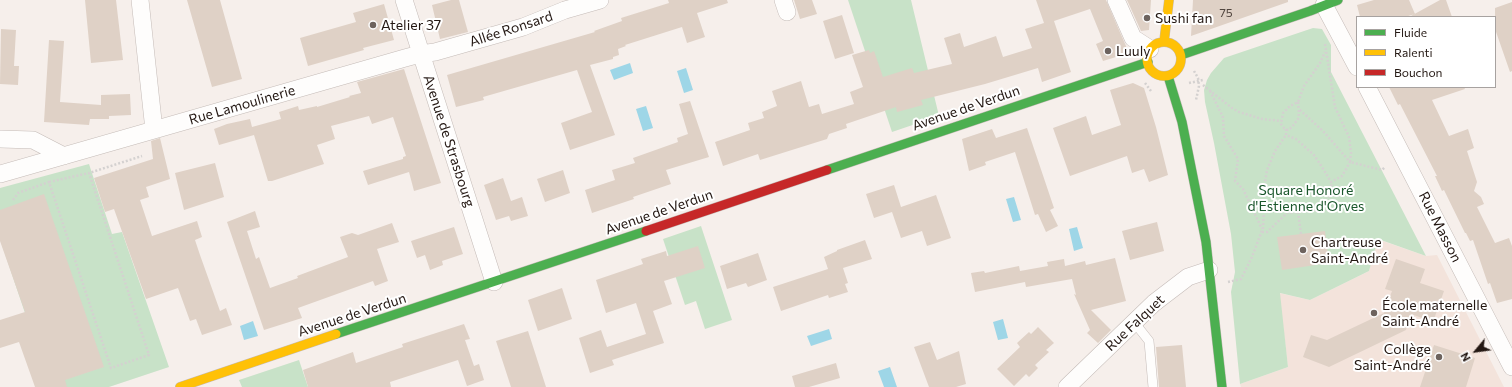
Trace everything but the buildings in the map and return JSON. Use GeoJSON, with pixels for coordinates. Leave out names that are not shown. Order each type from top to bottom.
{"type":"FeatureCollection","features":[{"type":"Feature","properties":{"kind":"street"},"geometry":{"type":"LineString","coordinates":[[140,0],[154,130]]}},
{"type":"Feature","properties":{"kind":"street","name":"Avenue de Strasbourg"},"geometry":{"type":"LineString","coordinates":[[404,0],[494,282]]}},
{"type":"Feature","properties":{"kind":"street","name":"Allée Ronsard"},"geometry":{"type":"LineString","coordinates":[[420,54],[435,52],[523,27],[565,10],[600,0]]}},
{"type":"Feature","properties":{"kind":"street"},"geometry":{"type":"LineString","coordinates":[[1116,0],[1133,38],[1154,51]]}},
{"type":"Feature","properties":{"kind":"street"},"geometry":{"type":"LineString","coordinates":[[1154,51],[1174,44],[1179,49],[1181,55],[1179,68],[1168,76],[1161,76],[1150,69],[1154,51],[1169,0]]}},
{"type":"Feature","properties":{"kind":"street"},"geometry":{"type":"LineString","coordinates":[[1181,55],[1310,11],[1331,2],[1356,64]]}},
{"type":"Feature","properties":{"kind":"street","name":"Avenue de Verdun"},"geometry":{"type":"LineString","coordinates":[[180,387],[494,282],[1154,51]]}},
{"type":"Feature","properties":{"kind":"street","name":"Rue Lamoulinerie"},"geometry":{"type":"LineString","coordinates":[[0,174],[420,54]]}},
{"type":"Feature","properties":{"kind":"street"},"geometry":{"type":"LineString","coordinates":[[1168,76],[1182,122],[1200,206],[1209,270],[1222,387]]}},
{"type":"Feature","properties":{"kind":"street","name":"Rue Masson"},"geometry":{"type":"LineString","coordinates":[[1369,88],[1512,367]]}},
{"type":"Feature","properties":{"kind":"street"},"geometry":{"type":"LineString","coordinates":[[0,139],[33,140],[64,156]]}},
{"type":"Feature","properties":{"kind":"street","name":"Rue Falquet"},"geometry":{"type":"LineString","coordinates":[[1067,387],[1154,303],[1188,277],[1209,270]]}},
{"type":"Feature","properties":{"kind":"lane"},"geometry":{"type":"LineString","coordinates":[[1134,322],[1149,341],[1153,387]]}},
{"type":"Feature","properties":{"kind":"path"},"geometry":{"type":"LineString","coordinates":[[1324,40],[1335,107],[1349,137],[1351,152],[1350,162],[1342,176],[1331,182]]}},
{"type":"Feature","properties":{"kind":"path"},"geometry":{"type":"LineString","coordinates":[[1286,129],[1288,130],[1296,123],[1299,109],[1298,102],[1304,86],[1320,63],[1326,50]]}},
{"type":"Feature","properties":{"kind":"path"},"geometry":{"type":"LineString","coordinates":[[1203,85],[1239,112],[1262,119],[1282,121]]}},
{"type":"Feature","properties":{"kind":"path"},"geometry":{"type":"LineString","coordinates":[[1210,91],[1223,117],[1224,136],[1238,159],[1235,181],[1243,189],[1262,231]]}},
{"type":"Feature","properties":{"kind":"path"},"geometry":{"type":"LineString","coordinates":[[1228,282],[1241,279],[1252,257],[1262,231],[1264,209],[1262,195],[1267,170],[1275,151],[1286,135],[1286,129],[1284,128],[1282,121],[1283,114],[1287,109],[1298,102]]}},
{"type":"Feature","properties":{"kind":"path"},"geometry":{"type":"LineString","coordinates":[[1299,109],[1324,132],[1350,162],[1382,170],[1385,167]]}},
{"type":"Feature","properties":{"kind":"path"},"geometry":{"type":"LineString","coordinates":[[1262,231],[1267,232],[1287,213],[1318,210],[1330,195],[1332,189],[1331,182],[1309,150],[1296,139],[1286,135]]}},
{"type":"Feature","properties":{"kind":"path"},"geometry":{"type":"LineString","coordinates":[[13,200],[18,193],[49,182],[88,173],[142,156]]}},
{"type":"Feature","properties":{"kind":"path"},"geometry":{"type":"LineString","coordinates":[[49,182],[111,368],[149,356],[88,173]]}},
{"type":"Feature","properties":{"kind":"path"},"geometry":{"type":"LineString","coordinates":[[1298,212],[1301,234]]}},
{"type":"Feature","properties":{"kind":"shaded area","name":"École maternelle Saint-André"},"geometry":{"type":"Polygon","coordinates":[[[1377,239],[1426,256],[1437,255],[1504,387],[1241,387],[1240,384],[1288,367],[1279,293],[1310,300],[1369,271],[1377,239]]]}},
{"type":"Feature","properties":{"kind":"green space"},"geometry":{"type":"Polygon","coordinates":[[[848,0],[911,0],[939,116],[892,132],[848,0]]]}},
{"type":"Feature","properties":{"kind":"green space","name":"Square Honoré d'Estienne d'Orves"},"geometry":{"type":"Polygon","coordinates":[[[1313,28],[1322,29],[1331,45],[1331,72],[1426,256],[1378,239],[1369,271],[1310,300],[1280,293],[1288,367],[1240,384],[1231,292],[1235,272],[1231,234],[1205,102],[1204,90],[1211,73],[1224,58],[1313,28]]]}},
{"type":"Feature","properties":{"kind":"green space"},"geometry":{"type":"Polygon","coordinates":[[[89,164],[112,234],[122,232],[169,367],[109,387],[50,387],[0,239],[0,188],[89,164]]]}},
{"type":"Feature","properties":{"kind":"green space"},"geometry":{"type":"Polygon","coordinates":[[[701,226],[732,320],[705,329],[696,301],[685,305],[663,239],[701,226]]]}},
{"type":"Feature","properties":{"kind":"green space"},"geometry":{"type":"Polygon","coordinates":[[[299,360],[308,387],[242,387],[239,380],[299,360]]]}},
{"type":"Feature","properties":{"kind":"water"},"geometry":{"type":"Polygon","coordinates":[[[630,63],[633,73],[614,80],[610,70],[630,63]]]}},
{"type":"Feature","properties":{"kind":"water"},"geometry":{"type":"Polygon","coordinates":[[[686,68],[693,90],[684,93],[677,71],[686,68]]]}},
{"type":"Feature","properties":{"kind":"water"},"geometry":{"type":"Polygon","coordinates":[[[646,106],[653,128],[643,131],[636,109],[646,106]]]}},
{"type":"Feature","properties":{"kind":"water"},"geometry":{"type":"Polygon","coordinates":[[[1014,197],[1021,220],[1013,222],[1006,199],[1014,197]]]}},
{"type":"Feature","properties":{"kind":"water"},"geometry":{"type":"Polygon","coordinates":[[[1077,227],[1083,248],[1074,251],[1069,229],[1077,227]]]}},
{"type":"Feature","properties":{"kind":"water"},"geometry":{"type":"Polygon","coordinates":[[[1003,319],[1008,338],[998,340],[993,322],[1003,319]]]}},
{"type":"Feature","properties":{"kind":"water"},"geometry":{"type":"Polygon","coordinates":[[[253,321],[258,336],[244,340],[240,326],[253,321]]]}},
{"type":"Feature","properties":{"kind":"water"},"geometry":{"type":"Polygon","coordinates":[[[829,329],[832,339],[811,346],[807,336],[829,329]]]}},
{"type":"Feature","properties":{"kind":"water"},"geometry":{"type":"Polygon","coordinates":[[[890,367],[897,387],[884,387],[878,371],[890,367]]]}},
{"type":"Feature","properties":{"kind":"traffic: fast"},"geometry":{"type":"LineString","coordinates":[[1181,55],[1338,0]]}},
{"type":"Feature","properties":{"kind":"traffic: fast"},"geometry":{"type":"LineString","coordinates":[[827,170],[1148,62]]}},
{"type":"Feature","properties":{"kind":"traffic: fast"},"geometry":{"type":"LineString","coordinates":[[1168,76],[1182,122],[1206,242],[1222,387]]}},
{"type":"Feature","properties":{"kind":"traffic: fast"},"geometry":{"type":"LineString","coordinates":[[336,334],[646,231]]}},
{"type":"Feature","properties":{"kind":"traffic: slow"},"geometry":{"type":"LineString","coordinates":[[1164,42],[1169,0]]}},
{"type":"Feature","properties":{"kind":"traffic: slow"},"geometry":{"type":"LineString","coordinates":[[1167,42],[1176,47],[1180,52],[1181,59],[1180,66],[1176,71],[1171,75],[1161,76],[1157,75],[1148,66],[1147,56],[1148,52],[1157,43],[1167,42]]}},
{"type":"Feature","properties":{"kind":"traffic: slow"},"geometry":{"type":"LineString","coordinates":[[180,387],[336,334]]}},
{"type":"Feature","properties":{"kind":"traffic: jam"},"geometry":{"type":"LineString","coordinates":[[646,231],[827,170]]}},
{"type":"Feature","properties":{"kind":"place","name":"Sushi fan"},"geometry":{"type":"Point","coordinates":[1147,18]}},
{"type":"Feature","properties":{"kind":"place","name":"Atelier 37"},"geometry":{"type":"Point","coordinates":[373,25]}},
{"type":"Feature","properties":{"kind":"place","name":"Luuly"},"geometry":{"type":"Point","coordinates":[1108,51]}},
{"type":"Feature","properties":{"kind":"place","name":"Chartreuse Saint-André"},"geometry":{"type":"Point","coordinates":[1303,250]}},
{"type":"Feature","properties":{"kind":"place","name":"École maternelle Saint-André"},"geometry":{"type":"Point","coordinates":[1374,313]}},
{"type":"Feature","properties":{"kind":"place","name":"Collège Saint-André"},"geometry":{"type":"Point","coordinates":[1439,357]}}]}
